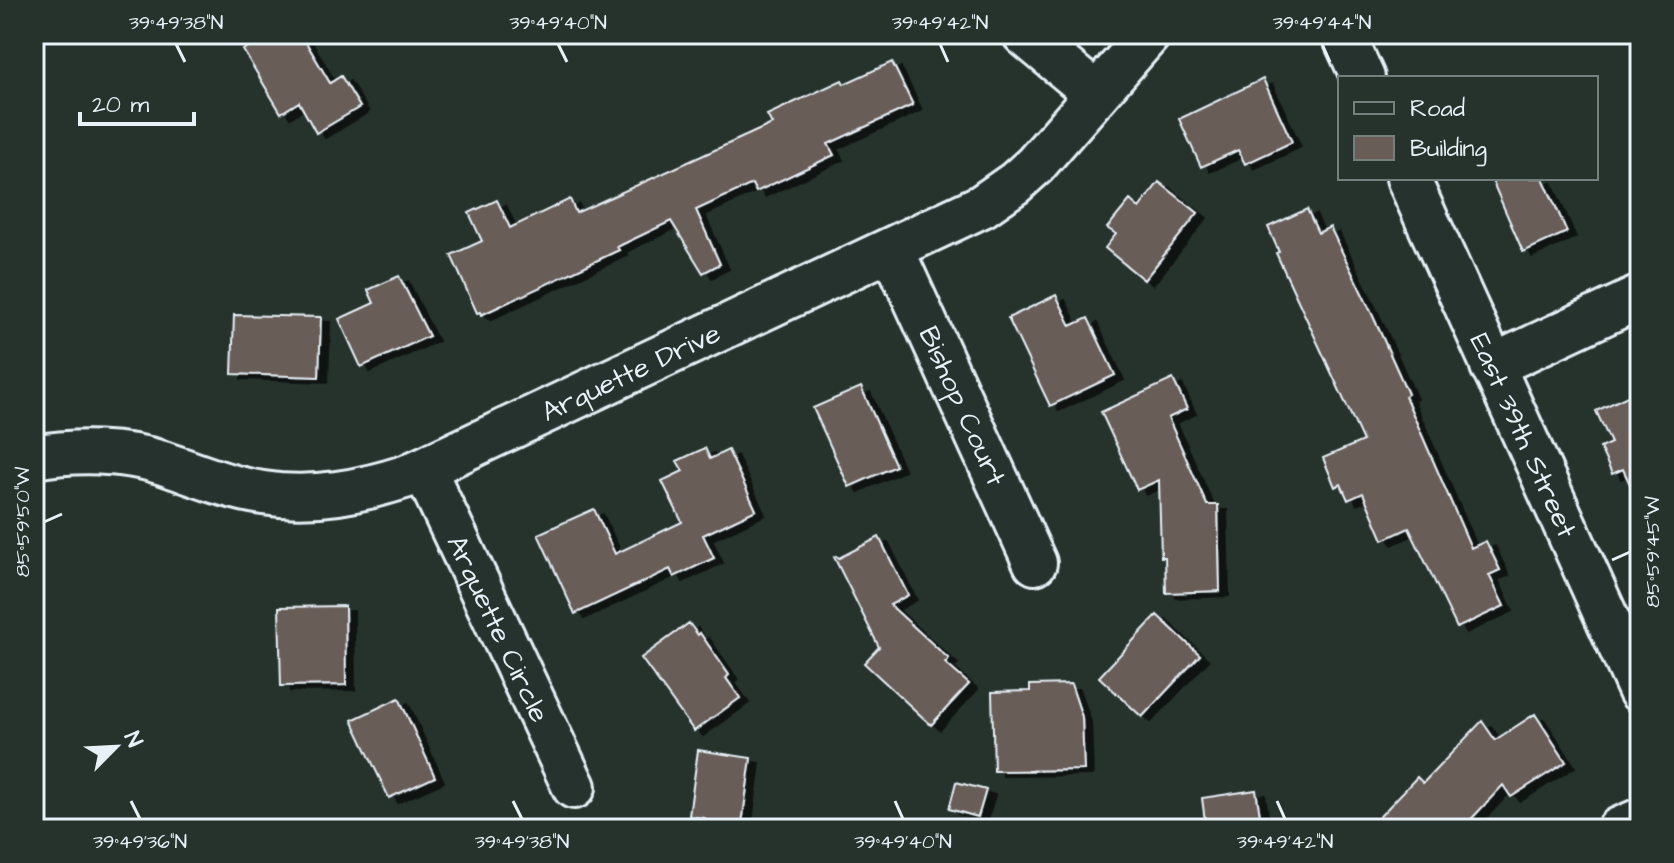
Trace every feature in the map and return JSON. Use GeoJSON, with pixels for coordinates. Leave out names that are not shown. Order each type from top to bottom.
{"type":"FeatureCollection","features":[{"type":"Feature","properties":{"kind":"street"},"geometry":{"type":"LineString","coordinates":[[1024,34],[1096,94]]}},
{"type":"Feature","properties":{"kind":"street","name":"Arquette Drive"},"geometry":{"type":"LineString","coordinates":[[34,457],[84,453],[122,455],[159,461],[248,490],[303,495],[364,489],[424,469],[972,211],[1015,183],[1035,165],[1149,34]]}},
{"type":"Feature","properties":{"kind":"street"},"geometry":{"type":"LineString","coordinates":[[1343,34],[1362,76]]}},
{"type":"Feature","properties":{"kind":"street","name":"East 39th Street"},"geometry":{"type":"LineString","coordinates":[[1409,180],[1640,691]]}},
{"type":"Feature","properties":{"kind":"street","name":"Bishop Court"},"geometry":{"type":"LineString","coordinates":[[892,249],[1035,563]]}},
{"type":"Feature","properties":{"kind":"street"},"geometry":{"type":"LineString","coordinates":[[1492,366],[1640,297]]}},
{"type":"Feature","properties":{"kind":"street","name":"Arquette Circle"},"geometry":{"type":"LineString","coordinates":[[424,469],[574,787]]}},
{"type":"Feature","properties":{"kind":"street"},"geometry":{"type":"LineString","coordinates":[[1619,829],[1640,820]]}},
{"type":"Feature","properties":{"kind":"building"},"geometry":{"type":"Polygon","coordinates":[[[269,34],[301,34],[330,83],[341,76],[360,107],[316,133],[299,102],[281,113],[243,50],[269,34]]]}},
{"type":"Feature","properties":{"kind":"building"},"geometry":{"type":"Polygon","coordinates":[[[892,62],[913,105],[828,144],[834,155],[756,192],[752,184],[696,210],[720,264],[703,273],[671,221],[617,247],[619,250],[481,315],[477,313],[451,255],[482,241],[469,213],[497,200],[510,228],[570,199],[576,213],[772,124],[767,115],[842,80],[844,84],[892,62]]]}},
{"type":"Feature","properties":{"kind":"building"},"geometry":{"type":"Polygon","coordinates":[[[1263,79],[1292,142],[1245,164],[1238,150],[1201,167],[1179,119],[1263,79]]]}},
{"type":"Feature","properties":{"kind":"building"},"geometry":{"type":"Polygon","coordinates":[[[1492,180],[1544,180],[1567,232],[1523,252],[1492,180]]]}},
{"type":"Feature","properties":{"kind":"building"},"geometry":{"type":"Polygon","coordinates":[[[1159,182],[1198,213],[1144,280],[1105,248],[1116,234],[1107,228],[1130,200],[1139,208],[1159,182]]]}},
{"type":"Feature","properties":{"kind":"building"},"geometry":{"type":"Polygon","coordinates":[[[1307,209],[1318,233],[1330,227],[1408,394],[1405,396],[1471,548],[1486,541],[1500,570],[1489,575],[1504,606],[1457,628],[1409,528],[1383,540],[1363,493],[1348,500],[1341,484],[1335,487],[1323,458],[1363,441],[1276,253],[1279,252],[1268,227],[1307,209]]]}},
{"type":"Feature","properties":{"kind":"building"},"geometry":{"type":"Polygon","coordinates":[[[399,276],[429,336],[361,367],[339,319],[374,303],[368,290],[399,276]]]}},
{"type":"Feature","properties":{"kind":"building"},"geometry":{"type":"Polygon","coordinates":[[[1056,295],[1071,326],[1088,318],[1115,375],[1050,406],[1008,318],[1056,295]]]}},
{"type":"Feature","properties":{"kind":"building"},"geometry":{"type":"Polygon","coordinates":[[[234,315],[321,317],[319,377],[232,374],[234,315]]]}},
{"type":"Feature","properties":{"kind":"building"},"geometry":{"type":"Polygon","coordinates":[[[1173,379],[1187,409],[1168,418],[1207,505],[1218,505],[1220,591],[1166,593],[1165,557],[1161,557],[1159,480],[1137,490],[1101,412],[1173,379]]]}},
{"type":"Feature","properties":{"kind":"building"},"geometry":{"type":"Polygon","coordinates":[[[861,387],[896,466],[849,487],[813,408],[861,387]]]}},
{"type":"Feature","properties":{"kind":"building"},"geometry":{"type":"Polygon","coordinates":[[[1640,390],[1640,506],[1623,469],[1612,474],[1600,448],[1611,443],[1596,411],[1640,390]]]}},
{"type":"Feature","properties":{"kind":"building"},"geometry":{"type":"Polygon","coordinates":[[[705,448],[710,459],[728,450],[756,510],[703,535],[714,558],[674,577],[670,569],[575,614],[538,534],[594,509],[615,554],[682,522],[662,481],[683,471],[677,461],[705,448]]]}},
{"type":"Feature","properties":{"kind":"building"},"geometry":{"type":"Polygon","coordinates":[[[879,537],[908,595],[890,605],[949,659],[945,663],[969,684],[931,725],[864,663],[879,647],[834,557],[839,558],[879,537]]]}},
{"type":"Feature","properties":{"kind":"building"},"geometry":{"type":"Polygon","coordinates":[[[345,606],[346,685],[281,686],[279,607],[345,606]]]}},
{"type":"Feature","properties":{"kind":"building"},"geometry":{"type":"Polygon","coordinates":[[[1157,615],[1200,655],[1142,717],[1099,677],[1157,615]]]}},
{"type":"Feature","properties":{"kind":"building"},"geometry":{"type":"Polygon","coordinates":[[[689,623],[698,635],[700,633],[729,675],[726,678],[740,698],[694,731],[641,658],[689,623]]]}},
{"type":"Feature","properties":{"kind":"building"},"geometry":{"type":"Polygon","coordinates":[[[1071,684],[1082,717],[1084,770],[994,771],[992,692],[1030,691],[1030,685],[1071,684]]]}},
{"type":"Feature","properties":{"kind":"building"},"geometry":{"type":"Polygon","coordinates":[[[399,698],[435,777],[389,798],[352,720],[399,698]]]}},
{"type":"Feature","properties":{"kind":"building"},"geometry":{"type":"Polygon","coordinates":[[[1535,714],[1566,762],[1511,797],[1503,785],[1462,829],[1368,829],[1417,777],[1423,783],[1482,721],[1495,740],[1535,714]]]}},
{"type":"Feature","properties":{"kind":"building"},"geometry":{"type":"Polygon","coordinates":[[[698,750],[751,758],[742,824],[737,823],[736,829],[704,829],[705,818],[689,816],[698,750]]]}},
{"type":"Feature","properties":{"kind":"building"},"geometry":{"type":"Polygon","coordinates":[[[956,782],[986,790],[978,817],[949,809],[956,782]]]}},
{"type":"Feature","properties":{"kind":"building"},"geometry":{"type":"Polygon","coordinates":[[[1256,790],[1262,829],[1206,829],[1202,798],[1256,790]]]}}]}
